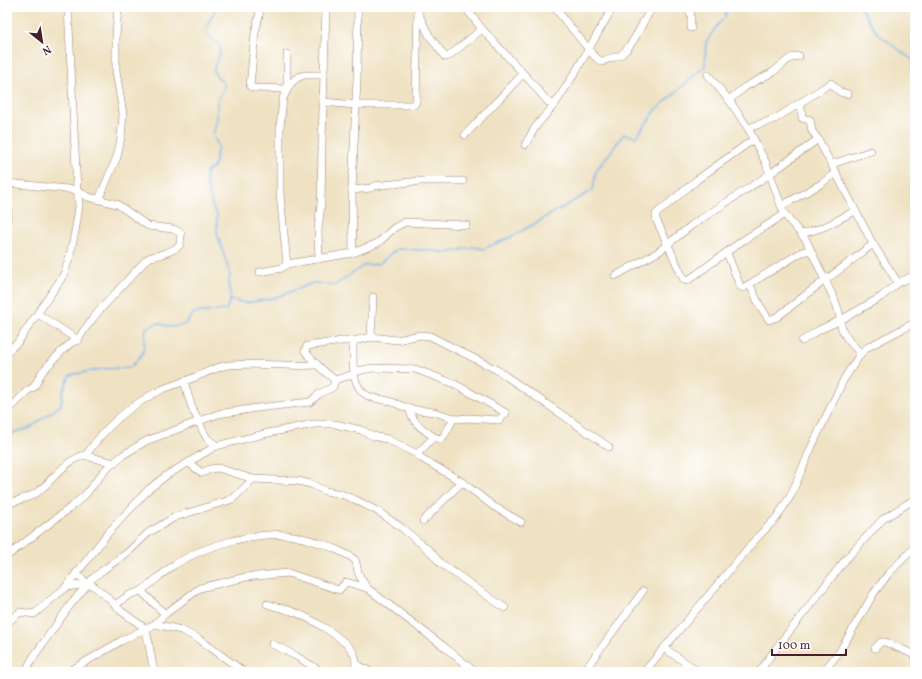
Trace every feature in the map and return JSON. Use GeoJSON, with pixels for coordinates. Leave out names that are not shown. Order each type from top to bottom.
{"type":"FeatureCollection","features":[{"type":"Feature","properties":{"kind":"street"},"geometry":{"type":"LineString","coordinates":[[7,352],[18,342],[66,270],[79,206],[68,7]]}},
{"type":"Feature","properties":{"kind":"street"},"geometry":{"type":"LineString","coordinates":[[100,199],[117,157],[121,138],[123,114],[116,71],[118,7]]}},
{"type":"Feature","properties":{"kind":"street"},"geometry":{"type":"LineString","coordinates":[[261,7],[255,33],[250,86],[271,89],[287,89]]}},
{"type":"Feature","properties":{"kind":"street"},"geometry":{"type":"LineString","coordinates":[[319,259],[318,230],[321,203],[326,7]]}},
{"type":"Feature","properties":{"kind":"street"},"geometry":{"type":"LineString","coordinates":[[353,253],[352,190],[357,79],[358,7]]}},
{"type":"Feature","properties":{"kind":"street"},"geometry":{"type":"LineString","coordinates":[[465,7],[482,29],[548,102],[555,104]]}},
{"type":"Feature","properties":{"kind":"street"},"geometry":{"type":"LineString","coordinates":[[554,7],[589,50],[602,62],[608,58],[620,56],[635,39],[653,7]]}},
{"type":"Feature","properties":{"kind":"street"},"geometry":{"type":"LineString","coordinates":[[525,145],[536,126],[555,104],[589,50],[613,7]]}},
{"type":"Feature","properties":{"kind":"street"},"geometry":{"type":"LineString","coordinates":[[688,7],[691,15],[691,28]]}},
{"type":"Feature","properties":{"kind":"street"},"geometry":{"type":"LineString","coordinates":[[323,102],[355,105],[415,104],[418,10]]}},
{"type":"Feature","properties":{"kind":"street"},"geometry":{"type":"LineString","coordinates":[[418,10],[429,35],[445,57],[449,56],[482,29]]}},
{"type":"Feature","properties":{"kind":"street"},"geometry":{"type":"LineString","coordinates":[[287,54],[287,89]]}},
{"type":"Feature","properties":{"kind":"street"},"geometry":{"type":"LineString","coordinates":[[729,100],[745,87],[774,72],[789,59],[799,56]]}},
{"type":"Feature","properties":{"kind":"street"},"geometry":{"type":"LineString","coordinates":[[465,135],[523,74]]}},
{"type":"Feature","properties":{"kind":"street"},"geometry":{"type":"LineString","coordinates":[[287,264],[280,194],[280,127],[283,98],[287,89],[294,80],[300,77],[324,75]]}},
{"type":"Feature","properties":{"kind":"street"},"geometry":{"type":"LineString","coordinates":[[708,75],[729,100],[754,138],[766,163],[781,206],[785,214],[802,234],[837,306],[841,320],[840,324],[848,339],[861,353]]}},
{"type":"Feature","properties":{"kind":"street"},"geometry":{"type":"LineString","coordinates":[[748,128],[775,118],[831,83],[840,92],[848,94]]}},
{"type":"Feature","properties":{"kind":"street"},"geometry":{"type":"LineString","coordinates":[[798,104],[801,106],[802,118],[810,120],[812,131],[832,164],[855,211],[873,244],[898,283]]}},
{"type":"Feature","properties":{"kind":"street"},"geometry":{"type":"LineString","coordinates":[[754,138],[698,179],[656,214],[656,219],[667,246],[684,280],[687,282],[742,241],[785,214]]}},
{"type":"Feature","properties":{"kind":"street"},"geometry":{"type":"LineString","coordinates":[[615,276],[667,246],[692,225],[770,174],[818,139]]}},
{"type":"Feature","properties":{"kind":"street"},"geometry":{"type":"LineString","coordinates":[[832,164],[871,151]]}},
{"type":"Feature","properties":{"kind":"street"},"geometry":{"type":"LineString","coordinates":[[7,171],[7,222]]}},
{"type":"Feature","properties":{"kind":"street"},"geometry":{"type":"LineString","coordinates":[[781,206],[821,184],[836,172]]}},
{"type":"Feature","properties":{"kind":"street"},"geometry":{"type":"LineString","coordinates":[[352,190],[420,181],[464,182]]}},
{"type":"Feature","properties":{"kind":"street"},"geometry":{"type":"LineString","coordinates":[[7,183],[77,190],[88,197],[117,204],[148,226],[173,229],[180,232],[182,237],[180,245],[171,251],[147,259],[94,318],[78,340],[71,343],[42,372],[34,387],[27,391],[7,412]]}},
{"type":"Feature","properties":{"kind":"street"},"geometry":{"type":"LineString","coordinates":[[802,234],[824,227],[855,211]]}},
{"type":"Feature","properties":{"kind":"street"},"geometry":{"type":"LineString","coordinates":[[260,272],[282,268],[287,264],[353,253],[378,243],[394,228],[405,222],[466,226]]}},
{"type":"Feature","properties":{"kind":"street"},"geometry":{"type":"LineString","coordinates":[[750,285],[769,320],[777,317],[825,280],[840,271],[873,244]]}},
{"type":"Feature","properties":{"kind":"street"},"geometry":{"type":"LineString","coordinates":[[727,253],[740,286],[743,288],[803,251],[810,250]]}},
{"type":"Feature","properties":{"kind":"street"},"geometry":{"type":"LineString","coordinates":[[802,341],[819,330],[841,320],[880,297],[898,283],[915,275]]}},
{"type":"Feature","properties":{"kind":"street"},"geometry":{"type":"LineString","coordinates":[[371,337],[373,297]]}},
{"type":"Feature","properties":{"kind":"street"},"geometry":{"type":"LineString","coordinates":[[38,314],[78,340]]}},
{"type":"Feature","properties":{"kind":"street"},"geometry":{"type":"LineString","coordinates":[[644,672],[754,541],[777,517],[791,495],[812,446],[844,379],[861,353],[868,347],[910,325]]}},
{"type":"Feature","properties":{"kind":"street"},"geometry":{"type":"LineString","coordinates":[[335,380],[317,365],[305,351],[307,346],[353,341],[371,337],[397,340],[420,335],[430,336],[497,370],[609,447]]}},
{"type":"Feature","properties":{"kind":"street"},"geometry":{"type":"LineString","coordinates":[[335,380],[354,374],[358,371],[372,368],[415,369],[455,384],[506,413],[499,420],[454,418],[434,412],[410,409],[389,401],[368,396],[359,388],[355,380],[354,374],[353,341]]}},
{"type":"Feature","properties":{"kind":"street"},"geometry":{"type":"LineString","coordinates":[[7,504],[38,492],[70,462],[86,455],[108,427],[121,415],[161,390],[228,365],[317,365]]}},
{"type":"Feature","properties":{"kind":"street"},"geometry":{"type":"LineString","coordinates":[[7,556],[85,495],[105,470],[146,441],[218,414],[310,402],[319,394],[333,388],[335,380]]}},
{"type":"Feature","properties":{"kind":"street"},"geometry":{"type":"LineString","coordinates":[[184,381],[191,405],[198,421],[207,438],[217,446]]}},
{"type":"Feature","properties":{"kind":"street"},"geometry":{"type":"LineString","coordinates":[[410,409],[410,414],[414,421],[431,435],[440,439],[444,436],[454,418]]}},
{"type":"Feature","properties":{"kind":"street"},"geometry":{"type":"LineString","coordinates":[[7,623],[20,612],[34,614],[66,587],[108,533],[149,489],[167,475],[217,446],[268,432],[314,424],[335,424],[361,430],[373,436],[387,439],[417,454],[462,482],[493,506],[521,522]]}},
{"type":"Feature","properties":{"kind":"street"},"geometry":{"type":"LineString","coordinates":[[417,454],[431,435]]}},
{"type":"Feature","properties":{"kind":"street"},"geometry":{"type":"LineString","coordinates":[[86,455],[114,463]]}},
{"type":"Feature","properties":{"kind":"street"},"geometry":{"type":"LineString","coordinates":[[189,463],[202,474],[210,469],[218,468],[253,479],[305,482],[325,491],[341,494],[356,500],[379,512],[402,528],[431,552],[440,563],[505,608]]}},
{"type":"Feature","properties":{"kind":"street"},"geometry":{"type":"LineString","coordinates":[[25,672],[62,615],[88,584],[103,570],[127,553],[148,533],[182,514],[230,500],[253,479]]}},
{"type":"Feature","properties":{"kind":"street"},"geometry":{"type":"LineString","coordinates":[[423,521],[462,482]]}},
{"type":"Feature","properties":{"kind":"street"},"geometry":{"type":"LineString","coordinates":[[760,672],[792,626],[846,559],[883,519],[915,499]]}},
{"type":"Feature","properties":{"kind":"street"},"geometry":{"type":"LineString","coordinates":[[115,605],[130,595],[141,592],[175,565],[188,557],[217,545],[240,539],[271,534],[304,538],[328,546],[353,559],[357,564],[361,578],[367,588]]}},
{"type":"Feature","properties":{"kind":"street"},"geometry":{"type":"LineString","coordinates":[[823,672],[840,651],[874,593],[889,573],[915,547]]}},
{"type":"Feature","properties":{"kind":"street"},"geometry":{"type":"LineString","coordinates":[[76,573],[88,584],[98,589],[133,621],[146,629],[154,672]]}},
{"type":"Feature","properties":{"kind":"street"},"geometry":{"type":"LineString","coordinates":[[68,672],[155,624],[165,614],[200,588],[246,577],[288,573],[338,590],[346,582],[367,588],[475,672]]}},
{"type":"Feature","properties":{"kind":"street"},"geometry":{"type":"LineString","coordinates":[[66,587],[88,584]]}},
{"type":"Feature","properties":{"kind":"street"},"geometry":{"type":"LineString","coordinates":[[593,672],[587,667],[643,591]]}},
{"type":"Feature","properties":{"kind":"street"},"geometry":{"type":"LineString","coordinates":[[141,592],[165,614]]}},
{"type":"Feature","properties":{"kind":"street"},"geometry":{"type":"LineString","coordinates":[[267,604],[302,615],[332,633],[349,647],[354,654],[356,664],[355,672]]}},
{"type":"Feature","properties":{"kind":"street"},"geometry":{"type":"LineString","coordinates":[[155,624],[181,630],[200,638],[244,672]]}},
{"type":"Feature","properties":{"kind":"street"},"geometry":{"type":"LineString","coordinates":[[875,648],[881,642],[885,642],[915,656]]}},
{"type":"Feature","properties":{"kind":"street"},"geometry":{"type":"LineString","coordinates":[[272,644],[296,656],[322,672]]}},
{"type":"Feature","properties":{"kind":"street"},"geometry":{"type":"LineString","coordinates":[[664,648],[699,672]]}},
{"type":"Feature","properties":{"kind":"street"},"geometry":{"type":"LineString","coordinates":[[356,664],[371,672]]}},
{"type":"Feature","properties":{"kind":"waterway"},"geometry":{"type":"LineString","coordinates":[[216,7],[207,27],[207,35],[209,38],[217,42],[220,48],[220,54],[214,66],[214,73],[224,83],[224,90],[218,98],[217,120],[213,134],[218,146],[214,167],[206,172],[206,182],[213,208],[217,214],[217,233],[230,274],[230,299]]}},
{"type":"Feature","properties":{"kind":"waterway"},"geometry":{"type":"LineString","coordinates":[[7,437],[15,432],[30,428],[61,405],[63,391],[70,375],[103,369],[131,367],[143,353],[146,328],[157,323],[171,327],[184,325],[194,313],[226,310],[230,300],[247,303],[274,298],[313,283],[335,285],[365,265],[379,264],[397,249],[428,250],[448,253],[473,247],[483,249],[513,236],[593,190],[596,171],[624,134],[636,137],[656,110],[705,66],[706,42],[726,16],[725,9],[727,7]]}},
{"type":"Feature","properties":{"kind":"waterway"},"geometry":{"type":"LineString","coordinates":[[860,7],[877,33],[915,62]]}}]}
